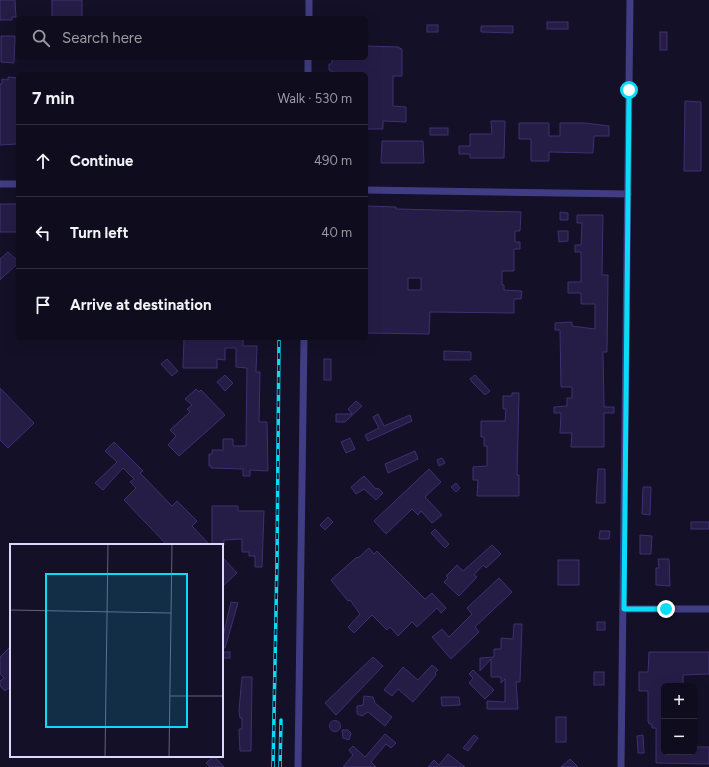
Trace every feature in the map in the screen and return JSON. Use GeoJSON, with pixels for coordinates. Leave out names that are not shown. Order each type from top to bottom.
{"type":"FeatureCollection","features":[{"type":"Feature","properties":{"kind":"lane"},"geometry":{"type":"LineString","coordinates":[[309,0],[309,16]]}},
{"type":"Feature","properties":{"kind":"lane"},"geometry":{"type":"LineString","coordinates":[[621,767],[630,0]]}},
{"type":"Feature","properties":{"kind":"lane"},"geometry":{"type":"LineString","coordinates":[[308,60],[308,72]]}},
{"type":"Feature","properties":{"kind":"lane"},"geometry":{"type":"LineString","coordinates":[[0,184],[16,184]]}},
{"type":"Feature","properties":{"kind":"lane"},"geometry":{"type":"LineString","coordinates":[[368,190],[628,194]]}},
{"type":"Feature","properties":{"kind":"lane"},"geometry":{"type":"LineString","coordinates":[[298,767],[304,340]]}},
{"type":"Feature","properties":{"kind":"lane"},"geometry":{"type":"LineString","coordinates":[[624,609],[709,609]]}},
{"type":"Feature","properties":{"kind":"building"},"geometry":{"type":"Polygon","coordinates":[[[0,0],[15,0],[16,17],[12,17],[12,20],[0,20],[0,0]]]}},
{"type":"Feature","properties":{"kind":"building"},"geometry":{"type":"Polygon","coordinates":[[[52,0],[82,0],[82,16],[52,16],[52,0]]]}},
{"type":"Feature","properties":{"kind":"building"},"geometry":{"type":"Polygon","coordinates":[[[547,22],[568,22],[568,29],[547,29],[547,22]]]}},
{"type":"Feature","properties":{"kind":"building"},"geometry":{"type":"Polygon","coordinates":[[[427,25],[438,25],[438,32],[427,32],[427,25]]]}},
{"type":"Feature","properties":{"kind":"building"},"geometry":{"type":"Polygon","coordinates":[[[481,26],[513,26],[513,33],[481,32],[481,26]]]}},
{"type":"Feature","properties":{"kind":"building"},"geometry":{"type":"Polygon","coordinates":[[[660,32],[667,32],[667,50],[660,50],[660,32]]]}},
{"type":"Feature","properties":{"kind":"building"},"geometry":{"type":"Polygon","coordinates":[[[1,36],[15,36],[14,63],[1,62],[1,36]]]}},
{"type":"Feature","properties":{"kind":"building"},"geometry":{"type":"Polygon","coordinates":[[[368,46],[399,47],[402,49],[402,76],[393,76],[393,106],[406,107],[406,122],[383,121],[383,129],[368,129],[368,72],[331,72],[331,70],[329,70],[329,64],[332,64],[332,60],[368,60],[368,46]]]}},
{"type":"Feature","properties":{"kind":"building"},"geometry":{"type":"Polygon","coordinates":[[[8,77],[16,78],[16,144],[0,145],[0,84],[2,84],[2,79],[8,80],[8,77]]]}},
{"type":"Feature","properties":{"kind":"building"},"geometry":{"type":"Polygon","coordinates":[[[685,101],[701,102],[701,171],[684,171],[685,101]]]}},
{"type":"Feature","properties":{"kind":"building"},"geometry":{"type":"Polygon","coordinates":[[[491,121],[505,121],[504,158],[470,158],[470,154],[459,154],[459,146],[470,146],[470,134],[492,134],[491,121]]]}},
{"type":"Feature","properties":{"kind":"building"},"geometry":{"type":"Polygon","coordinates":[[[519,123],[549,123],[549,136],[560,136],[560,123],[585,123],[609,126],[609,136],[594,136],[593,153],[549,152],[549,161],[531,161],[531,139],[519,139],[519,123]]]}},
{"type":"Feature","properties":{"kind":"building"},"geometry":{"type":"Polygon","coordinates":[[[430,128],[448,128],[448,135],[430,135],[430,128]]]}},
{"type":"Feature","properties":{"kind":"building"},"geometry":{"type":"Polygon","coordinates":[[[382,141],[423,141],[424,163],[381,163],[382,141]]]}},
{"type":"Feature","properties":{"kind":"building"},"geometry":{"type":"Polygon","coordinates":[[[0,204],[16,204],[16,232],[0,232],[0,204]]]}},
{"type":"Feature","properties":{"kind":"building"},"geometry":{"type":"Polygon","coordinates":[[[368,206],[396,207],[396,209],[521,212],[520,231],[515,231],[515,242],[520,242],[520,249],[514,249],[514,271],[502,271],[502,285],[504,285],[504,290],[522,291],[521,299],[514,299],[514,313],[430,312],[429,334],[368,333],[368,206]],[[408,278],[408,290],[421,290],[421,278],[408,278]]]}},
{"type":"Feature","properties":{"kind":"building"},"geometry":{"type":"Polygon","coordinates":[[[560,212],[568,213],[568,220],[560,220],[560,212]]]}},
{"type":"Feature","properties":{"kind":"building"},"geometry":{"type":"Polygon","coordinates":[[[577,215],[603,215],[602,275],[608,275],[607,352],[603,352],[604,407],[614,407],[614,413],[604,413],[604,447],[571,447],[572,433],[560,433],[561,413],[554,413],[554,407],[567,406],[567,398],[572,398],[572,387],[561,387],[560,330],[555,330],[555,323],[572,322],[572,326],[595,329],[595,304],[581,304],[581,293],[568,293],[568,282],[581,282],[581,252],[575,252],[575,245],[581,245],[582,223],[577,223],[577,215]]]}},
{"type":"Feature","properties":{"kind":"building"},"geometry":{"type":"Polygon","coordinates":[[[558,231],[568,231],[568,241],[559,242],[558,231]]]}},
{"type":"Feature","properties":{"kind":"building"},"geometry":{"type":"Polygon","coordinates":[[[8,252],[16,259],[16,265],[0,280],[0,259],[8,252]]]}},
{"type":"Feature","properties":{"kind":"building"},"geometry":{"type":"Polygon","coordinates":[[[184,340],[243,340],[243,346],[257,346],[256,372],[260,372],[259,422],[267,422],[268,471],[250,470],[250,476],[243,476],[243,469],[211,468],[211,466],[209,466],[209,454],[212,454],[212,450],[223,450],[223,439],[233,439],[233,446],[246,446],[247,368],[236,367],[236,348],[225,348],[225,360],[217,359],[217,368],[183,368],[184,340]]]}},
{"type":"Feature","properties":{"kind":"building"},"geometry":{"type":"Polygon","coordinates":[[[444,351],[471,352],[471,360],[444,360],[444,351]]]}},
{"type":"Feature","properties":{"kind":"building"},"geometry":{"type":"Polygon","coordinates":[[[167,359],[178,371],[172,376],[161,364],[167,359]]]}},
{"type":"Feature","properties":{"kind":"building"},"geometry":{"type":"Polygon","coordinates":[[[324,359],[331,359],[331,380],[324,380],[324,359]]]}},
{"type":"Feature","properties":{"kind":"building"},"geometry":{"type":"Polygon","coordinates":[[[225,375],[233,383],[225,391],[217,382],[225,375]]]}},
{"type":"Feature","properties":{"kind":"building"},"geometry":{"type":"Polygon","coordinates":[[[475,375],[490,391],[485,395],[470,379],[475,375]]]}},
{"type":"Feature","properties":{"kind":"building"},"geometry":{"type":"Polygon","coordinates":[[[0,388],[34,423],[8,448],[0,440],[0,388]]]}},
{"type":"Feature","properties":{"kind":"building"},"geometry":{"type":"Polygon","coordinates":[[[196,389],[199,392],[201,390],[225,415],[179,456],[168,445],[176,436],[170,430],[190,412],[187,409],[192,405],[185,399],[196,389]]]}},
{"type":"Feature","properties":{"kind":"building"},"geometry":{"type":"Polygon","coordinates":[[[512,393],[519,393],[517,475],[519,475],[519,496],[477,496],[478,480],[473,480],[473,467],[487,466],[487,446],[484,446],[484,437],[481,437],[481,421],[505,421],[506,409],[503,409],[503,396],[512,396],[512,393]]]}},
{"type":"Feature","properties":{"kind":"building"},"geometry":{"type":"Polygon","coordinates":[[[356,401],[362,406],[345,422],[336,422],[336,414],[352,414],[348,409],[356,401]]]}},
{"type":"Feature","properties":{"kind":"building"},"geometry":{"type":"Polygon","coordinates":[[[378,414],[384,426],[410,415],[412,421],[368,441],[365,435],[379,428],[373,417],[378,414]]]}},
{"type":"Feature","properties":{"kind":"building"},"geometry":{"type":"Polygon","coordinates":[[[350,438],[355,449],[346,453],[341,442],[350,438]]]}},
{"type":"Feature","properties":{"kind":"building"},"geometry":{"type":"Polygon","coordinates":[[[114,442],[143,471],[140,473],[172,506],[177,501],[197,521],[192,526],[209,544],[166,544],[124,500],[136,488],[130,482],[134,479],[123,468],[103,490],[95,483],[117,462],[105,451],[114,442]]]}},
{"type":"Feature","properties":{"kind":"building"},"geometry":{"type":"Polygon","coordinates":[[[415,451],[418,459],[388,473],[385,464],[415,451]]]}},
{"type":"Feature","properties":{"kind":"building"},"geometry":{"type":"Polygon","coordinates":[[[442,458],[445,463],[439,466],[437,460],[442,458]]]}},
{"type":"Feature","properties":{"kind":"building"},"geometry":{"type":"Polygon","coordinates":[[[429,469],[441,482],[425,497],[442,515],[432,523],[421,511],[418,515],[412,509],[386,534],[374,521],[429,469]]]}},
{"type":"Feature","properties":{"kind":"building"},"geometry":{"type":"Polygon","coordinates":[[[598,469],[605,469],[605,503],[596,503],[598,469]]]}},
{"type":"Feature","properties":{"kind":"building"},"geometry":{"type":"Polygon","coordinates":[[[364,476],[376,489],[378,488],[383,493],[376,500],[364,489],[356,494],[351,487],[364,476]]]}},
{"type":"Feature","properties":{"kind":"building"},"geometry":{"type":"Polygon","coordinates":[[[456,483],[460,488],[456,492],[451,487],[456,483]]]}},
{"type":"Feature","properties":{"kind":"building"},"geometry":{"type":"Polygon","coordinates":[[[643,487],[651,487],[650,515],[642,514],[643,487]]]}},
{"type":"Feature","properties":{"kind":"building"},"geometry":{"type":"Polygon","coordinates":[[[212,506],[238,506],[238,511],[264,511],[262,567],[255,567],[255,556],[249,556],[249,552],[242,552],[242,539],[224,540],[224,545],[212,544],[212,506]]]}},
{"type":"Feature","properties":{"kind":"building"},"geometry":{"type":"Polygon","coordinates":[[[328,517],[333,522],[325,530],[320,525],[328,517]]]}},
{"type":"Feature","properties":{"kind":"building"},"geometry":{"type":"Polygon","coordinates":[[[691,522],[709,522],[709,529],[691,529],[691,522]]]}},
{"type":"Feature","properties":{"kind":"building"},"geometry":{"type":"Polygon","coordinates":[[[435,529],[449,544],[445,548],[431,533],[435,529]]]}},
{"type":"Feature","properties":{"kind":"building"},"geometry":{"type":"Polygon","coordinates":[[[600,531],[610,531],[609,539],[599,539],[600,531]]]}},
{"type":"Feature","properties":{"kind":"building"},"geometry":{"type":"Polygon","coordinates":[[[640,535],[652,536],[651,554],[640,554],[640,535]]]}},
{"type":"Feature","properties":{"kind":"building"},"geometry":{"type":"Polygon","coordinates":[[[492,545],[501,554],[486,568],[483,565],[474,575],[477,577],[459,596],[444,582],[448,578],[446,576],[457,565],[463,571],[492,545]]]}},
{"type":"Feature","properties":{"kind":"building"},"geometry":{"type":"Polygon","coordinates":[[[369,548],[374,554],[377,551],[425,599],[432,593],[446,608],[441,613],[437,608],[417,627],[412,622],[398,636],[390,627],[387,630],[372,615],[354,633],[348,627],[360,614],[350,600],[348,601],[331,580],[369,548]]]}},
{"type":"Feature","properties":{"kind":"building"},"geometry":{"type":"Polygon","coordinates":[[[223,558],[237,573],[223,586],[223,558]]]}},
{"type":"Feature","properties":{"kind":"building"},"geometry":{"type":"Polygon","coordinates":[[[658,559],[669,559],[670,586],[656,585],[656,568],[659,568],[658,559]]]}},
{"type":"Feature","properties":{"kind":"building"},"geometry":{"type":"Polygon","coordinates":[[[558,560],[579,560],[579,585],[558,585],[558,560]]]}},
{"type":"Feature","properties":{"kind":"building"},"geometry":{"type":"Polygon","coordinates":[[[499,578],[512,592],[475,627],[479,632],[451,659],[432,637],[442,629],[449,637],[472,614],[467,608],[499,578]]]}},
{"type":"Feature","properties":{"kind":"building"},"geometry":{"type":"Polygon","coordinates":[[[231,602],[238,603],[225,648],[223,647],[223,637],[231,602]]]}},
{"type":"Feature","properties":{"kind":"building"},"geometry":{"type":"Polygon","coordinates":[[[597,622],[605,622],[605,630],[597,630],[597,622]]]}},
{"type":"Feature","properties":{"kind":"building"},"geometry":{"type":"Polygon","coordinates":[[[514,624],[522,624],[520,682],[516,682],[518,709],[487,709],[487,701],[505,702],[505,679],[501,683],[501,677],[491,677],[491,659],[480,671],[480,658],[494,657],[494,649],[501,649],[501,638],[513,639],[514,624]]]}},
{"type":"Feature","properties":{"kind":"building"},"geometry":{"type":"Polygon","coordinates":[[[10,647],[10,687],[5,691],[0,686],[0,681],[4,678],[0,674],[0,657],[10,647]]]}},
{"type":"Feature","properties":{"kind":"building"},"geometry":{"type":"Polygon","coordinates":[[[223,652],[230,652],[230,658],[223,658],[223,652]]]}},
{"type":"Feature","properties":{"kind":"building"},"geometry":{"type":"Polygon","coordinates":[[[649,652],[709,652],[709,674],[683,675],[683,683],[661,683],[661,755],[697,755],[697,747],[709,747],[709,764],[656,763],[656,728],[652,728],[652,724],[649,724],[648,721],[648,691],[639,691],[639,672],[648,672],[649,652]]]}},
{"type":"Feature","properties":{"kind":"building"},"geometry":{"type":"Polygon","coordinates":[[[373,657],[383,666],[336,715],[325,703],[373,657]]]}},
{"type":"Feature","properties":{"kind":"building"},"geometry":{"type":"Polygon","coordinates":[[[432,665],[438,670],[435,673],[436,675],[413,702],[398,689],[392,696],[384,690],[403,667],[418,680],[432,665]]]}},
{"type":"Feature","properties":{"kind":"building"},"geometry":{"type":"Polygon","coordinates":[[[473,670],[494,690],[485,699],[469,683],[473,678],[469,674],[473,670]]]}},
{"type":"Feature","properties":{"kind":"building"},"geometry":{"type":"Polygon","coordinates":[[[594,672],[604,672],[604,685],[594,685],[594,672]]]}},
{"type":"Feature","properties":{"kind":"building"},"geometry":{"type":"Polygon","coordinates":[[[242,677],[252,677],[251,751],[240,751],[239,729],[242,729],[242,718],[240,718],[239,710],[242,677]]]}},
{"type":"Feature","properties":{"kind":"building"},"geometry":{"type":"Polygon","coordinates":[[[364,696],[373,697],[375,703],[392,717],[385,726],[368,712],[362,716],[357,714],[357,706],[363,705],[364,696]]]}},
{"type":"Feature","properties":{"kind":"building"},"geometry":{"type":"Polygon","coordinates":[[[441,697],[459,697],[460,705],[442,706],[441,697]]]}},
{"type":"Feature","properties":{"kind":"building"},"geometry":{"type":"Polygon","coordinates":[[[556,717],[566,717],[566,742],[556,742],[556,717]]]}},
{"type":"Feature","properties":{"kind":"building"},"geometry":{"type":"Polygon","coordinates":[[[335,720],[339,722],[341,726],[339,730],[335,732],[331,730],[329,726],[331,722],[335,720]]]}},
{"type":"Feature","properties":{"kind":"building"},"geometry":{"type":"Polygon","coordinates":[[[342,730],[348,730],[351,733],[349,740],[343,738],[342,730]]]}},
{"type":"Feature","properties":{"kind":"building"},"geometry":{"type":"Polygon","coordinates":[[[385,734],[396,743],[391,748],[386,744],[371,762],[376,767],[343,767],[353,755],[349,750],[353,746],[365,757],[385,734]]]}},
{"type":"Feature","properties":{"kind":"building"},"geometry":{"type":"Polygon","coordinates":[[[474,735],[478,738],[468,751],[463,748],[474,735]]]}},
{"type":"Feature","properties":{"kind":"building"},"geometry":{"type":"Polygon","coordinates":[[[643,735],[644,753],[638,753],[637,736],[643,735]]]}},
{"type":"Feature","properties":{"kind":"building"},"geometry":{"type":"Polygon","coordinates":[[[448,754],[465,767],[428,767],[434,760],[439,765],[448,754]]]}},
{"type":"Feature","properties":{"kind":"building"},"geometry":{"type":"Polygon","coordinates":[[[215,757],[224,767],[210,767],[206,763],[215,757]]]}},
{"type":"Feature","properties":{"kind":"building"},"geometry":{"type":"Polygon","coordinates":[[[570,759],[578,767],[561,767],[570,759]]]}},
{"type":"Feature","properties":{"kind":"railway"},"geometry":{"type":"LineString","coordinates":[[273,767],[279,340]]}},
{"type":"Feature","properties":{"kind":"railway"},"geometry":{"type":"LineString","coordinates":[[280,767],[281,720]]}},
{"type":"Feature","properties":{"kind":"route"},"geometry":{"type":"LineString","coordinates":[[629,90],[624,609],[666,609]]}}]}
